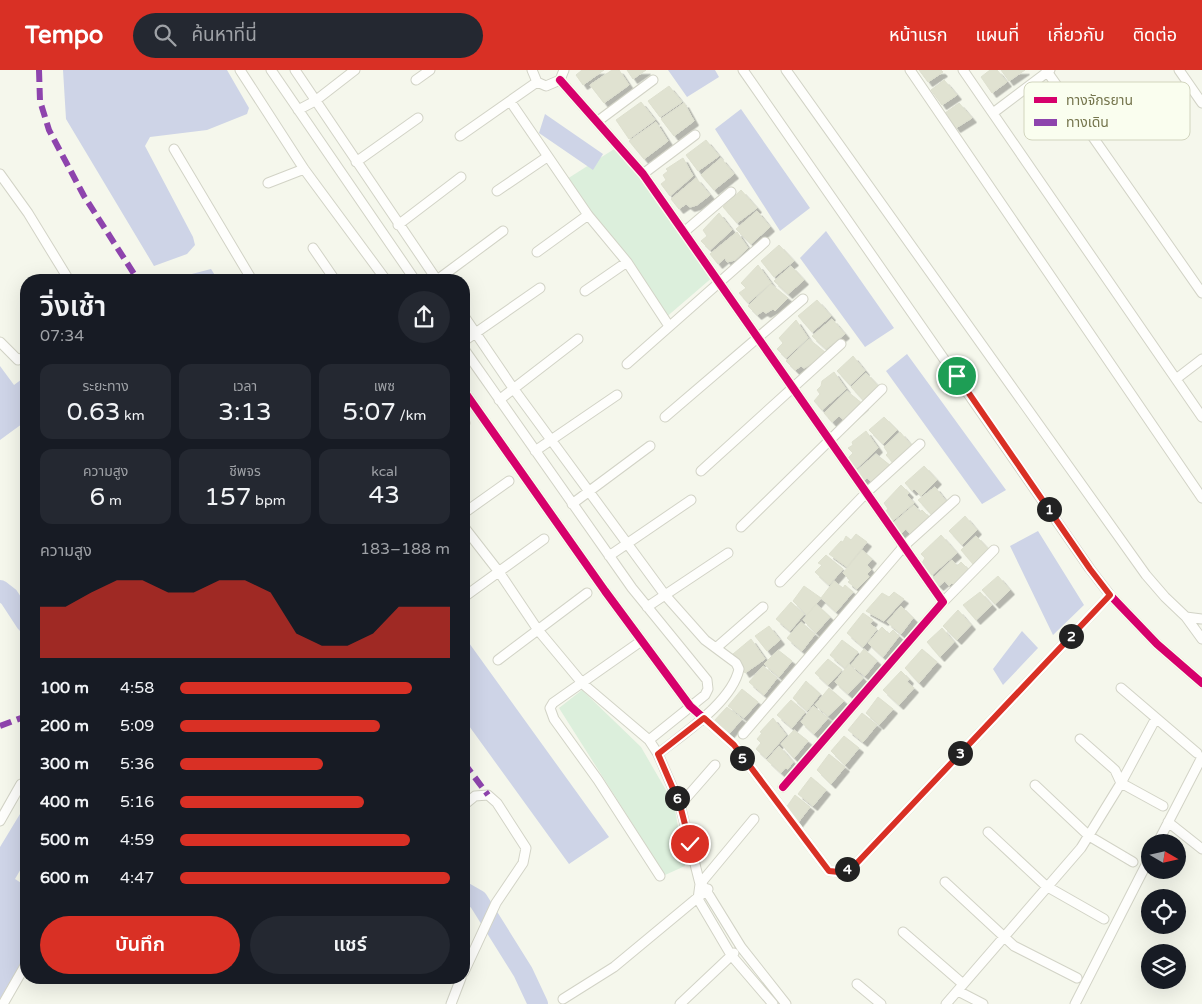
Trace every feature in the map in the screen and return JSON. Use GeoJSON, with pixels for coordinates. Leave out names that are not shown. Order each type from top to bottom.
{"type":"FeatureCollection","features":[{"type":"Feature","properties":{"kind":"street"},"geometry":{"type":"LineString","coordinates":[[240,70],[304,168],[382,274]]}},
{"type":"Feature","properties":{"kind":"street"},"geometry":{"type":"LineString","coordinates":[[271,70],[411,274]]}},
{"type":"Feature","properties":{"kind":"street"},"geometry":{"type":"LineString","coordinates":[[295,70],[433,274]]}},
{"type":"Feature","properties":{"kind":"street"},"geometry":{"type":"LineString","coordinates":[[298,110],[315,101],[355,70]]}},
{"type":"Feature","properties":{"kind":"street"},"geometry":{"type":"LineString","coordinates":[[416,80],[430,70]]}},
{"type":"Feature","properties":{"kind":"street"},"geometry":{"type":"LineString","coordinates":[[532,70],[537,82],[542,85],[552,86],[560,80],[564,70]]}},
{"type":"Feature","properties":{"kind":"street"},"geometry":{"type":"LineString","coordinates":[[743,70],[1090,569],[1110,595],[1157,644],[1202,683]]}},
{"type":"Feature","properties":{"kind":"street"},"geometry":{"type":"LineString","coordinates":[[786,70],[1146,575],[1186,617],[1202,639]]}},
{"type":"Feature","properties":{"kind":"street"},"geometry":{"type":"LineString","coordinates":[[910,70],[1202,498]]}},
{"type":"Feature","properties":{"kind":"street"},"geometry":{"type":"LineString","coordinates":[[963,70],[1202,417]]}},
{"type":"Feature","properties":{"kind":"street"},"geometry":{"type":"LineString","coordinates":[[1179,70],[1187,82]]}},
{"type":"Feature","properties":{"kind":"street"},"geometry":{"type":"LineString","coordinates":[[1034,82],[1048,71],[1056,82]]}},
{"type":"Feature","properties":{"kind":"street"},"geometry":{"type":"LineString","coordinates":[[560,80],[643,174],[943,602]]}},
{"type":"Feature","properties":{"kind":"street"},"geometry":{"type":"LineString","coordinates":[[598,121],[653,80]]}},
{"type":"Feature","properties":{"kind":"street"},"geometry":{"type":"LineString","coordinates":[[460,136],[537,82]]}},
{"type":"Feature","properties":{"kind":"street"},"geometry":{"type":"LineString","coordinates":[[1190,86],[1202,103]]}},
{"type":"Feature","properties":{"kind":"street"},"geometry":{"type":"LineString","coordinates":[[993,113],[1024,89]]}},
{"type":"Feature","properties":{"kind":"street"},"geometry":{"type":"LineString","coordinates":[[510,101],[588,215],[627,262],[669,326]]}},
{"type":"Feature","properties":{"kind":"street"},"geometry":{"type":"LineString","coordinates":[[356,162],[418,118]]}},
{"type":"Feature","properties":{"kind":"street"},"geometry":{"type":"LineString","coordinates":[[643,174],[694,135]]}},
{"type":"Feature","properties":{"kind":"street"},"geometry":{"type":"LineString","coordinates":[[1096,140],[1202,293]]}},
{"type":"Feature","properties":{"kind":"street"},"geometry":{"type":"LineString","coordinates":[[174,150],[248,274]]}},
{"type":"Feature","properties":{"kind":"street"},"geometry":{"type":"LineString","coordinates":[[497,191],[547,157]]}},
{"type":"Feature","properties":{"kind":"street"},"geometry":{"type":"LineString","coordinates":[[268,183],[304,168]]}},
{"type":"Feature","properties":{"kind":"street"},"geometry":{"type":"LineString","coordinates":[[0,174],[28,213],[66,274]]}},
{"type":"Feature","properties":{"kind":"street"},"geometry":{"type":"LineString","coordinates":[[398,225],[461,177]]}},
{"type":"Feature","properties":{"kind":"street"},"geometry":{"type":"LineString","coordinates":[[684,232],[731,192]]}},
{"type":"Feature","properties":{"kind":"street"},"geometry":{"type":"LineString","coordinates":[[536,252],[588,215]]}},
{"type":"Feature","properties":{"kind":"street"},"geometry":{"type":"LineString","coordinates":[[445,274],[503,231]]}},
{"type":"Feature","properties":{"kind":"street"},"geometry":{"type":"LineString","coordinates":[[627,364],[765,242]]}},
{"type":"Feature","properties":{"kind":"street"},"geometry":{"type":"LineString","coordinates":[[313,248],[331,274]]}},
{"type":"Feature","properties":{"kind":"street"},"geometry":{"type":"LineString","coordinates":[[585,291],[627,262]]}},
{"type":"Feature","properties":{"kind":"street"},"geometry":{"type":"LineString","coordinates":[[470,336],[540,288]]}},
{"type":"Feature","properties":{"kind":"street"},"geometry":{"type":"LineString","coordinates":[[665,417],[803,299]]}},
{"type":"Feature","properties":{"kind":"street"},"geometry":{"type":"LineString","coordinates":[[470,325],[513,388],[665,595],[687,622],[736,663],[739,669],[732,687],[704,718],[658,754]]}},
{"type":"Feature","properties":{"kind":"street"},"geometry":{"type":"LineString","coordinates":[[499,400],[578,339]]}},
{"type":"Feature","properties":{"kind":"street"},"geometry":{"type":"LineString","coordinates":[[0,342],[18,360],[20,359]]}},
{"type":"Feature","properties":{"kind":"street"},"geometry":{"type":"LineString","coordinates":[[701,471],[841,344]]}},
{"type":"Feature","properties":{"kind":"street"},"geometry":{"type":"LineString","coordinates":[[470,358],[609,556],[706,680],[708,689],[705,695],[650,740]]}},
{"type":"Feature","properties":{"kind":"street"},"geometry":{"type":"LineString","coordinates":[[1176,379],[1202,359]]}},
{"type":"Feature","properties":{"kind":"street"},"geometry":{"type":"LineString","coordinates":[[741,527],[882,388]]}},
{"type":"Feature","properties":{"kind":"street"},"geometry":{"type":"LineString","coordinates":[[535,451],[617,395]]}},
{"type":"Feature","properties":{"kind":"street"},"geometry":{"type":"LineString","coordinates":[[470,400],[605,592],[690,706],[734,745],[829,871],[839,872],[857,863],[1110,595]]}},
{"type":"Feature","properties":{"kind":"street"},"geometry":{"type":"LineString","coordinates":[[780,582],[866,492],[920,444]]}},
{"type":"Feature","properties":{"kind":"street"},"geometry":{"type":"LineString","coordinates":[[572,504],[650,446]]}},
{"type":"Feature","properties":{"kind":"street"},"geometry":{"type":"LineString","coordinates":[[470,509],[509,481]]}},
{"type":"Feature","properties":{"kind":"street"},"geometry":{"type":"LineString","coordinates":[[609,556],[691,500]]}},
{"type":"Feature","properties":{"kind":"street"},"geometry":{"type":"LineString","coordinates":[[743,734],[904,546],[956,500]]}},
{"type":"Feature","properties":{"kind":"street"},"geometry":{"type":"LineString","coordinates":[[470,535],[499,572],[538,630],[583,684],[650,740],[680,805],[704,886],[741,947],[786,1004]]}},
{"type":"Feature","properties":{"kind":"street"},"geometry":{"type":"LineString","coordinates":[[470,593],[544,539]]}},
{"type":"Feature","properties":{"kind":"street"},"geometry":{"type":"LineString","coordinates":[[783,788],[943,602],[994,550]]}},
{"type":"Feature","properties":{"kind":"street"},"geometry":{"type":"LineString","coordinates":[[647,607],[728,553]]}},
{"type":"Feature","properties":{"kind":"street"},"geometry":{"type":"LineString","coordinates":[[498,660],[587,593]]}},
{"type":"Feature","properties":{"kind":"street"},"geometry":{"type":"LineString","coordinates":[[716,648],[763,607]]}},
{"type":"Feature","properties":{"kind":"street"},"geometry":{"type":"LineString","coordinates":[[1186,617],[1202,620]]}},
{"type":"Feature","properties":{"kind":"street"},"geometry":{"type":"LineString","coordinates":[[637,644],[550,708],[554,719],[598,780],[660,876]]}},
{"type":"Feature","properties":{"kind":"street"},"geometry":{"type":"LineString","coordinates":[[1121,688],[1199,755],[1162,834]]}},
{"type":"Feature","properties":{"kind":"street"},"geometry":{"type":"LineString","coordinates":[[946,1004],[1089,836],[1121,783],[1156,718]]}},
{"type":"Feature","properties":{"kind":"street"},"geometry":{"type":"LineString","coordinates":[[1080,739],[1115,770],[1121,783],[1163,806]]}},
{"type":"Feature","properties":{"kind":"street"},"geometry":{"type":"LineString","coordinates":[[680,805],[715,765]]}},
{"type":"Feature","properties":{"kind":"street"},"geometry":{"type":"LineString","coordinates":[[1035,785],[1089,836],[1133,862]]}},
{"type":"Feature","properties":{"kind":"street"},"geometry":{"type":"LineString","coordinates":[[0,821],[20,786]]}},
{"type":"Feature","properties":{"kind":"street"},"geometry":{"type":"LineString","coordinates":[[470,800],[475,796],[488,795],[497,803],[526,848],[523,863],[496,903],[470,959]]}},
{"type":"Feature","properties":{"kind":"street"},"geometry":{"type":"LineString","coordinates":[[564,998],[614,966],[698,899],[704,886],[754,819]]}},
{"type":"Feature","properties":{"kind":"street"},"geometry":{"type":"LineString","coordinates":[[1168,822],[1202,850]]}},
{"type":"Feature","properties":{"kind":"street"},"geometry":{"type":"LineString","coordinates":[[988,832],[1046,886],[1104,918]]}},
{"type":"Feature","properties":{"kind":"street"},"geometry":{"type":"LineString","coordinates":[[1074,1004],[1141,874]]}},
{"type":"Feature","properties":{"kind":"street"},"geometry":{"type":"LineString","coordinates":[[945,882],[1014,946],[1077,978]]}},
{"type":"Feature","properties":{"kind":"street"},"geometry":{"type":"LineString","coordinates":[[698,899],[731,956],[773,1004]]}},
{"type":"Feature","properties":{"kind":"street"},"geometry":{"type":"LineString","coordinates":[[903,932],[961,987],[983,1004]]}},
{"type":"Feature","properties":{"kind":"street"},"geometry":{"type":"LineString","coordinates":[[680,1004],[741,947]]}},
{"type":"Feature","properties":{"kind":"street"},"geometry":{"type":"LineString","coordinates":[[3,1004],[20,974]]}},
{"type":"Feature","properties":{"kind":"street"},"geometry":{"type":"LineString","coordinates":[[451,1004],[459,984]]}},
{"type":"Feature","properties":{"kind":"street"},"geometry":{"type":"LineString","coordinates":[[857,984],[881,1004]]}},
{"type":"Feature","properties":{"kind":"green space"},"geometry":{"type":"Polygon","coordinates":[[[619,146],[714,276],[664,319],[567,179],[619,146]]]}},
{"type":"Feature","properties":{"kind":"green space"},"geometry":{"type":"Polygon","coordinates":[[[582,690],[641,747],[674,804],[685,866],[665,875],[559,708],[582,690]]]}},
{"type":"Feature","properties":{"kind":"water"},"geometry":{"type":"Polygon","coordinates":[[[63,70],[227,70],[249,108],[247,114],[207,130],[150,137],[145,146],[193,237],[195,245],[187,254],[154,266],[66,119],[63,70]]]}},
{"type":"Feature","properties":{"kind":"water"},"geometry":{"type":"Polygon","coordinates":[[[668,70],[715,70],[719,77],[687,97],[668,70]]]}},
{"type":"Feature","properties":{"kind":"water"},"geometry":{"type":"Polygon","coordinates":[[[741,109],[810,208],[780,231],[715,129],[741,109]]]}},
{"type":"Feature","properties":{"kind":"water"},"geometry":{"type":"Polygon","coordinates":[[[545,114],[603,154],[593,170],[539,133],[545,114]]]}},
{"type":"Feature","properties":{"kind":"water"},"geometry":{"type":"Polygon","coordinates":[[[826,231],[894,328],[865,347],[800,258],[826,231]]]}},
{"type":"Feature","properties":{"kind":"water"},"geometry":{"type":"Polygon","coordinates":[[[211,269],[214,274],[192,274],[211,269]]]}},
{"type":"Feature","properties":{"kind":"water"},"geometry":{"type":"Polygon","coordinates":[[[907,354],[1006,490],[982,504],[886,371],[907,354]]]}},
{"type":"Feature","properties":{"kind":"water"},"geometry":{"type":"Polygon","coordinates":[[[0,366],[14,385],[20,380],[20,425],[0,440],[0,366]]]}},
{"type":"Feature","properties":{"kind":"water"},"geometry":{"type":"Polygon","coordinates":[[[1038,531],[1084,605],[1053,635],[1010,546],[1038,531]]]}},
{"type":"Feature","properties":{"kind":"water"},"geometry":{"type":"Polygon","coordinates":[[[1022,631],[1038,648],[1003,685],[993,669],[1022,631]]]}},
{"type":"Feature","properties":{"kind":"water"},"geometry":{"type":"Polygon","coordinates":[[[470,644],[609,837],[569,864],[470,727],[470,644]]]}},
{"type":"Feature","properties":{"kind":"water"},"geometry":{"type":"Polygon","coordinates":[[[20,814],[20,870],[15,879],[20,882],[20,965],[0,999],[0,847],[20,814]]]}},
{"type":"Feature","properties":{"kind":"building"},"geometry":{"type":"Polygon","coordinates":[[[582,70],[604,70],[583,85],[576,75],[582,70]]]}},
{"type":"Feature","properties":{"kind":"building"},"geometry":{"type":"Polygon","coordinates":[[[612,70],[619,70],[629,85],[604,103],[590,85],[612,70]]]}},
{"type":"Feature","properties":{"kind":"building"},"geometry":{"type":"Polygon","coordinates":[[[627,70],[646,70],[633,79],[627,70]]]}},
{"type":"Feature","properties":{"kind":"building"},"geometry":{"type":"Polygon","coordinates":[[[919,70],[941,70],[943,72],[928,82],[919,70]]]}},
{"type":"Feature","properties":{"kind":"building"},"geometry":{"type":"Polygon","coordinates":[[[990,70],[997,70],[1007,82],[992,93],[981,77],[990,70]]]}},
{"type":"Feature","properties":{"kind":"building"},"geometry":{"type":"Polygon","coordinates":[[[1001,70],[1025,70],[1009,81],[1001,70]]]}},
{"type":"Feature","properties":{"kind":"building"},"geometry":{"type":"Polygon","coordinates":[[[944,80],[957,95],[942,105],[931,90],[944,80]]]}},
{"type":"Feature","properties":{"kind":"building"},"geometry":{"type":"Polygon","coordinates":[[[669,86],[682,102],[660,117],[648,101],[669,86]]]}},
{"type":"Feature","properties":{"kind":"building"},"geometry":{"type":"Polygon","coordinates":[[[641,102],[655,120],[629,139],[616,120],[641,102]]]}},
{"type":"Feature","properties":{"kind":"building"},"geometry":{"type":"Polygon","coordinates":[[[684,103],[694,121],[674,136],[661,119],[684,103]]]}},
{"type":"Feature","properties":{"kind":"building"},"geometry":{"type":"Polygon","coordinates":[[[959,103],[972,118],[956,128],[945,113],[959,103]]]}},
{"type":"Feature","properties":{"kind":"building"},"geometry":{"type":"Polygon","coordinates":[[[656,122],[668,141],[644,159],[629,141],[656,122]]]}},
{"type":"Feature","properties":{"kind":"building"},"geometry":{"type":"Polygon","coordinates":[[[706,140],[719,156],[698,171],[686,155],[706,140]]]}},
{"type":"Feature","properties":{"kind":"building"},"geometry":{"type":"Polygon","coordinates":[[[683,158],[693,176],[670,196],[661,184],[666,180],[663,175],[668,171],[666,169],[683,158]]]}},
{"type":"Feature","properties":{"kind":"building"},"geometry":{"type":"Polygon","coordinates":[[[721,158],[734,174],[714,190],[701,175],[721,158]]]}},
{"type":"Feature","properties":{"kind":"building"},"geometry":{"type":"Polygon","coordinates":[[[696,178],[710,195],[697,205],[690,207],[686,204],[679,209],[671,199],[696,178]]]}},
{"type":"Feature","properties":{"kind":"building"},"geometry":{"type":"Polygon","coordinates":[[[741,190],[757,208],[737,223],[723,207],[741,190]]]}},
{"type":"Feature","properties":{"kind":"building"},"geometry":{"type":"Polygon","coordinates":[[[757,211],[770,227],[751,244],[736,229],[757,211]]]}},
{"type":"Feature","properties":{"kind":"building"},"geometry":{"type":"Polygon","coordinates":[[[719,213],[732,230],[710,250],[701,241],[707,236],[703,230],[719,213]]]}},
{"type":"Feature","properties":{"kind":"building"},"geometry":{"type":"Polygon","coordinates":[[[737,232],[748,248],[735,260],[727,262],[725,258],[718,264],[710,254],[737,232]]]}},
{"type":"Feature","properties":{"kind":"building"},"geometry":{"type":"Polygon","coordinates":[[[779,245],[794,261],[774,277],[761,261],[779,245]]]}},
{"type":"Feature","properties":{"kind":"building"},"geometry":{"type":"Polygon","coordinates":[[[758,265],[771,283],[748,303],[739,293],[746,288],[741,283],[758,265]]]}},
{"type":"Feature","properties":{"kind":"building"},"geometry":{"type":"Polygon","coordinates":[[[791,266],[804,280],[788,294],[774,281],[791,266]]]}},
{"type":"Feature","properties":{"kind":"building"},"geometry":{"type":"Polygon","coordinates":[[[771,284],[788,298],[775,311],[773,309],[766,313],[763,311],[757,315],[748,306],[771,284]]]}},
{"type":"Feature","properties":{"kind":"building"},"geometry":{"type":"Polygon","coordinates":[[[817,300],[831,316],[812,332],[798,316],[817,300]]]}},
{"type":"Feature","properties":{"kind":"building"},"geometry":{"type":"Polygon","coordinates":[[[832,319],[845,334],[826,349],[812,336],[832,319]]]}},
{"type":"Feature","properties":{"kind":"building"},"geometry":{"type":"Polygon","coordinates":[[[796,320],[808,338],[786,358],[777,349],[783,343],[779,338],[796,320]]]}},
{"type":"Feature","properties":{"kind":"building"},"geometry":{"type":"Polygon","coordinates":[[[809,339],[826,353],[812,366],[811,364],[804,368],[801,366],[795,370],[786,361],[809,339]]]}},
{"type":"Feature","properties":{"kind":"building"},"geometry":{"type":"Polygon","coordinates":[[[853,356],[865,371],[850,385],[837,371],[853,356]]]}},
{"type":"Feature","properties":{"kind":"building"},"geometry":{"type":"Polygon","coordinates":[[[834,372],[846,389],[822,410],[814,401],[820,394],[817,390],[821,386],[822,381],[834,372]]]}},
{"type":"Feature","properties":{"kind":"building"},"geometry":{"type":"Polygon","coordinates":[[[866,373],[879,387],[864,401],[851,387],[866,373]]]}},
{"type":"Feature","properties":{"kind":"building"},"geometry":{"type":"Polygon","coordinates":[[[847,391],[864,405],[849,418],[848,416],[844,420],[839,416],[832,422],[824,413],[847,391]]]}},
{"type":"Feature","properties":{"kind":"building"},"geometry":{"type":"Polygon","coordinates":[[[884,417],[897,430],[883,444],[869,430],[884,417]]]}},
{"type":"Feature","properties":{"kind":"building"},"geometry":{"type":"Polygon","coordinates":[[[866,431],[878,448],[856,469],[847,459],[853,453],[848,448],[853,445],[852,442],[866,431]]]}},
{"type":"Feature","properties":{"kind":"building"},"geometry":{"type":"Polygon","coordinates":[[[900,432],[912,446],[893,463],[886,455],[888,453],[884,447],[900,432]]]}},
{"type":"Feature","properties":{"kind":"building"},"geometry":{"type":"Polygon","coordinates":[[[876,454],[891,466],[878,479],[876,477],[872,482],[867,478],[862,483],[853,474],[876,454]]]}},
{"type":"Feature","properties":{"kind":"building"},"geometry":{"type":"Polygon","coordinates":[[[924,466],[937,480],[921,496],[914,489],[912,491],[905,483],[924,466]]]}},
{"type":"Feature","properties":{"kind":"building"},"geometry":{"type":"Polygon","coordinates":[[[901,485],[909,493],[907,495],[914,503],[890,523],[883,513],[888,509],[884,503],[901,485]]]}},
{"type":"Feature","properties":{"kind":"building"},"geometry":{"type":"Polygon","coordinates":[[[935,487],[946,501],[932,515],[918,500],[935,487]]]}},
{"type":"Feature","properties":{"kind":"building"},"geometry":{"type":"Polygon","coordinates":[[[914,505],[920,512],[922,510],[930,518],[911,535],[906,529],[900,535],[892,524],[914,505]]]}},
{"type":"Feature","properties":{"kind":"building"},"geometry":{"type":"Polygon","coordinates":[[[965,516],[977,530],[962,545],[949,531],[965,516]]]}},
{"type":"Feature","properties":{"kind":"building"},"geometry":{"type":"Polygon","coordinates":[[[856,534],[867,542],[847,567],[829,554],[841,541],[843,542],[846,536],[851,540],[856,534]]]}},
{"type":"Feature","properties":{"kind":"building"},"geometry":{"type":"Polygon","coordinates":[[[941,535],[957,553],[932,575],[922,563],[925,558],[921,554],[941,535]]]}},
{"type":"Feature","properties":{"kind":"building"},"geometry":{"type":"Polygon","coordinates":[[[976,536],[989,550],[973,564],[961,550],[976,536]]]}},
{"type":"Feature","properties":{"kind":"building"},"geometry":{"type":"Polygon","coordinates":[[[862,550],[872,559],[867,565],[871,570],[867,574],[869,577],[857,589],[848,582],[850,580],[843,573],[862,550]]]}},
{"type":"Feature","properties":{"kind":"building"},"geometry":{"type":"Polygon","coordinates":[[[826,555],[843,569],[829,585],[815,572],[822,565],[818,563],[826,555]]]}},
{"type":"Feature","properties":{"kind":"building"},"geometry":{"type":"Polygon","coordinates":[[[952,560],[957,566],[961,562],[970,571],[954,585],[952,583],[949,586],[945,581],[939,586],[932,579],[952,560]]]}},
{"type":"Feature","properties":{"kind":"building"},"geometry":{"type":"Polygon","coordinates":[[[998,576],[1010,590],[995,604],[982,590],[998,576]]]}},
{"type":"Feature","properties":{"kind":"building"},"geometry":{"type":"Polygon","coordinates":[[[834,581],[843,588],[845,585],[853,592],[836,612],[821,598],[834,581]]]}},
{"type":"Feature","properties":{"kind":"building"},"geometry":{"type":"Polygon","coordinates":[[[804,586],[821,598],[807,615],[793,601],[804,586]]]}},
{"type":"Feature","properties":{"kind":"building"},"geometry":{"type":"Polygon","coordinates":[[[894,592],[904,599],[884,621],[866,611],[882,593],[889,597],[894,592]]]}},
{"type":"Feature","properties":{"kind":"building"},"geometry":{"type":"Polygon","coordinates":[[[980,592],[992,605],[976,620],[963,605],[980,592]]]}},
{"type":"Feature","properties":{"kind":"building"},"geometry":{"type":"Polygon","coordinates":[[[791,602],[804,614],[790,631],[776,619],[791,602]]]}},
{"type":"Feature","properties":{"kind":"building"},"geometry":{"type":"Polygon","coordinates":[[[816,604],[830,617],[816,633],[803,620],[816,604]]]}},
{"type":"Feature","properties":{"kind":"building"},"geometry":{"type":"Polygon","coordinates":[[[901,606],[913,618],[901,634],[887,622],[901,606]]]}},
{"type":"Feature","properties":{"kind":"building"},"geometry":{"type":"Polygon","coordinates":[[[958,610],[971,625],[957,640],[943,626],[958,610]]]}},
{"type":"Feature","properties":{"kind":"building"},"geometry":{"type":"Polygon","coordinates":[[[863,613],[873,620],[870,624],[877,629],[863,647],[847,633],[863,613]]]}},
{"type":"Feature","properties":{"kind":"building"},"geometry":{"type":"Polygon","coordinates":[[[801,622],[815,634],[802,651],[787,638],[801,622]]]}},
{"type":"Feature","properties":{"kind":"building"},"geometry":{"type":"Polygon","coordinates":[[[769,626],[780,640],[767,651],[755,636],[769,626]]]}},
{"type":"Feature","properties":{"kind":"building"},"geometry":{"type":"Polygon","coordinates":[[[882,627],[889,634],[893,630],[899,636],[883,657],[868,643],[882,627]]]}},
{"type":"Feature","properties":{"kind":"building"},"geometry":{"type":"Polygon","coordinates":[[[942,628],[954,642],[940,657],[927,642],[942,628]]]}},
{"type":"Feature","properties":{"kind":"building"},"geometry":{"type":"Polygon","coordinates":[[[751,639],[765,659],[745,673],[733,654],[751,639]]]}},
{"type":"Feature","properties":{"kind":"building"},"geometry":{"type":"Polygon","coordinates":[[[842,640],[858,652],[845,668],[830,655],[842,640]]]}},
{"type":"Feature","properties":{"kind":"building"},"geometry":{"type":"Polygon","coordinates":[[[864,649],[877,661],[865,676],[851,665],[864,649]]]}},
{"type":"Feature","properties":{"kind":"building"},"geometry":{"type":"Polygon","coordinates":[[[922,649],[937,662],[919,683],[905,668],[922,649]]]}},
{"type":"Feature","properties":{"kind":"building"},"geometry":{"type":"Polygon","coordinates":[[[778,650],[792,661],[779,677],[764,664],[778,650]]]}},
{"type":"Feature","properties":{"kind":"building"},"geometry":{"type":"Polygon","coordinates":[[[828,659],[842,670],[828,685],[815,673],[828,659]]]}},
{"type":"Feature","properties":{"kind":"building"},"geometry":{"type":"Polygon","coordinates":[[[849,664],[863,678],[848,694],[835,682],[849,664]]]}},
{"type":"Feature","properties":{"kind":"building"},"geometry":{"type":"Polygon","coordinates":[[[763,666],[777,678],[764,695],[749,682],[763,666]]]}},
{"type":"Feature","properties":{"kind":"building"},"geometry":{"type":"Polygon","coordinates":[[[901,671],[909,679],[907,682],[914,688],[899,705],[883,690],[901,671]]]}},
{"type":"Feature","properties":{"kind":"building"},"geometry":{"type":"Polygon","coordinates":[[[806,681],[820,694],[807,711],[793,698],[806,681]]]}},
{"type":"Feature","properties":{"kind":"building"},"geometry":{"type":"Polygon","coordinates":[[[829,688],[844,701],[828,716],[815,705],[829,688]]]}},
{"type":"Feature","properties":{"kind":"building"},"geometry":{"type":"Polygon","coordinates":[[[742,689],[758,702],[744,718],[728,706],[742,689]]]}},
{"type":"Feature","properties":{"kind":"building"},"geometry":{"type":"Polygon","coordinates":[[[878,697],[893,709],[879,725],[866,713],[878,697]]]}},
{"type":"Feature","properties":{"kind":"building"},"geometry":{"type":"Polygon","coordinates":[[[791,700],[805,712],[792,728],[777,715],[791,700]]]}},
{"type":"Feature","properties":{"kind":"building"},"geometry":{"type":"Polygon","coordinates":[[[813,706],[828,718],[814,734],[801,722],[813,706]]]}},
{"type":"Feature","properties":{"kind":"building"},"geometry":{"type":"Polygon","coordinates":[[[727,707],[742,719],[728,735],[713,722],[727,707]]]}},
{"type":"Feature","properties":{"kind":"building"},"geometry":{"type":"Polygon","coordinates":[[[862,713],[877,725],[863,742],[848,730],[862,713]]]}},
{"type":"Feature","properties":{"kind":"building"},"geometry":{"type":"Polygon","coordinates":[[[773,718],[786,735],[766,758],[756,749],[761,743],[757,739],[762,733],[760,732],[773,718]]]}},
{"type":"Feature","properties":{"kind":"building"},"geometry":{"type":"Polygon","coordinates":[[[794,730],[808,741],[794,758],[781,744],[794,730]]]}},
{"type":"Feature","properties":{"kind":"building"},"geometry":{"type":"Polygon","coordinates":[[[844,736],[859,748],[845,765],[831,751],[844,736]]]}},
{"type":"Feature","properties":{"kind":"building"},"geometry":{"type":"Polygon","coordinates":[[[779,746],[793,762],[788,769],[785,768],[781,773],[767,760],[779,746]]]}},
{"type":"Feature","properties":{"kind":"building"},"geometry":{"type":"Polygon","coordinates":[[[829,754],[845,767],[831,784],[817,770],[829,754]]]}},
{"type":"Feature","properties":{"kind":"building"},"geometry":{"type":"Polygon","coordinates":[[[811,777],[826,790],[813,806],[798,794],[811,777]]]}},
{"type":"Feature","properties":{"kind":"building"},"geometry":{"type":"Polygon","coordinates":[[[795,795],[810,807],[797,824],[783,812],[795,795]]]}},
{"type":"Feature","properties":{"kind":"waterway"},"geometry":{"type":"LineString","coordinates":[[0,590],[9,597],[20,614]]}},
{"type":"Feature","properties":{"kind":"waterway"},"geometry":{"type":"LineString","coordinates":[[470,895],[478,900],[523,972],[538,1004]]}},
{"type":"Feature","properties":{"kind":"marked path"},"geometry":{"type":"LineString","coordinates":[[39,70],[40,101],[49,130],[84,196],[134,274]]}},
{"type":"Feature","properties":{"kind":"marked path"},"geometry":{"type":"LineString","coordinates":[[0,726],[20,718]]}},
{"type":"Feature","properties":{"kind":"marked path"},"geometry":{"type":"LineString","coordinates":[[470,771],[488,795]]}},
{"type":"Feature","properties":{"kind":"cycle path"},"geometry":{"type":"LineString","coordinates":[[560,80],[643,174],[943,602],[783,787]]}},
{"type":"Feature","properties":{"kind":"cycle path"},"geometry":{"type":"LineString","coordinates":[[470,400],[605,591],[690,706],[734,745],[829,871],[839,872],[857,863],[1110,595],[1157,644],[1202,683]]}},
{"type":"Feature","properties":{"kind":"route"},"geometry":{"type":"LineString","coordinates":[[690,844],[680,805],[658,754],[704,718],[734,745],[743,760],[792,825],[829,871],[839,872],[848,869],[857,863],[1110,595],[1090,569],[957,376]]}}]}
